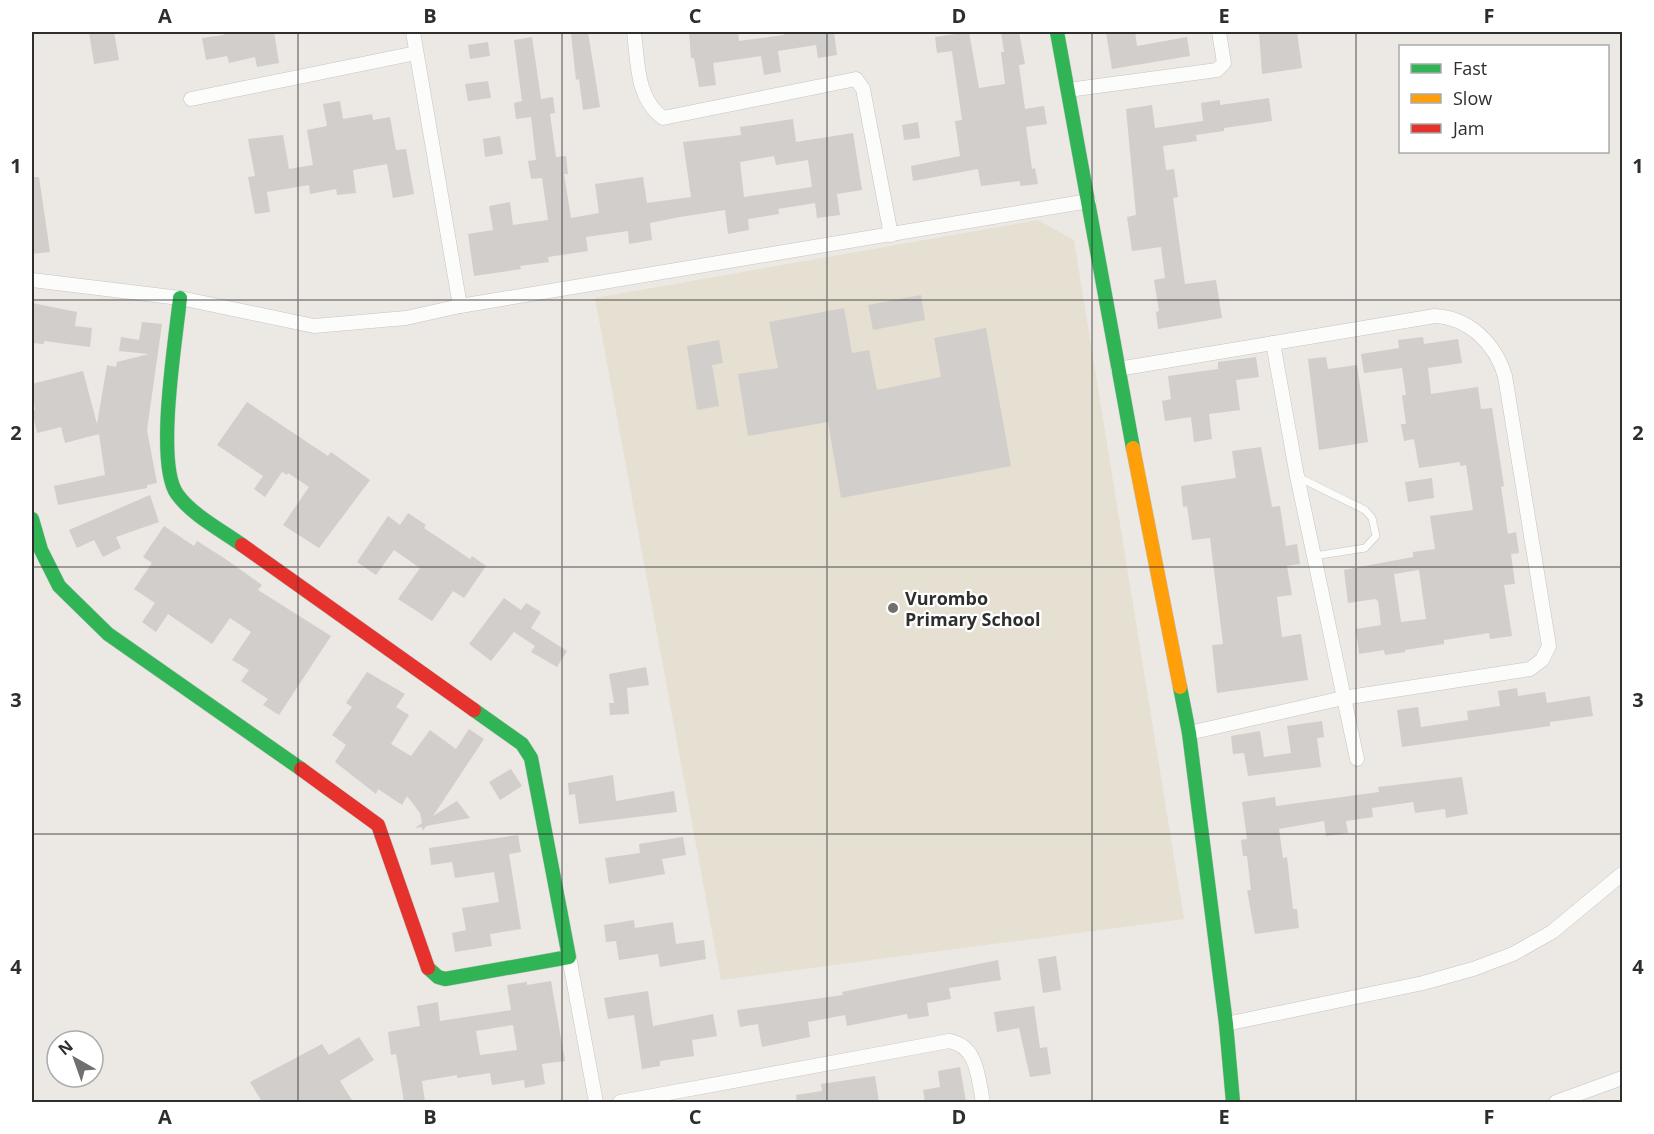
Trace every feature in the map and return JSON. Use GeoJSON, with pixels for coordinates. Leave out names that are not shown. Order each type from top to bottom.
{"type":"FeatureCollection","features":[{"type":"Feature","properties":{"kind":"street"},"geometry":{"type":"LineString","coordinates":[[413,32],[460,306]]}},
{"type":"Feature","properties":{"kind":"street"},"geometry":{"type":"LineString","coordinates":[[634,32],[643,93],[651,109],[663,118],[856,79],[863,89],[891,235]]}},
{"type":"Feature","properties":{"kind":"street"},"geometry":{"type":"LineString","coordinates":[[1058,32],[1118,369],[1189,733],[1226,1024],[1233,1102]]}},
{"type":"Feature","properties":{"kind":"street"},"geometry":{"type":"LineString","coordinates":[[1068,90],[1217,70],[1224,63],[1219,32]]}},
{"type":"Feature","properties":{"kind":"street"},"geometry":{"type":"LineString","coordinates":[[191,99],[416,53]]}},
{"type":"Feature","properties":{"kind":"street"},"geometry":{"type":"LineString","coordinates":[[32,280],[180,298],[314,326],[406,318],[460,306],[1089,201]]}},
{"type":"Feature","properties":{"kind":"street"},"geometry":{"type":"LineString","coordinates":[[180,298],[168,417],[169,475],[176,493],[189,507],[522,744],[531,758],[596,1102]]}},
{"type":"Feature","properties":{"kind":"street"},"geometry":{"type":"LineString","coordinates":[[1118,369],[1435,316],[1451,317],[1473,328],[1501,363],[1504,376],[1548,646],[1546,654],[1530,669],[1343,698],[1189,733]]}},
{"type":"Feature","properties":{"kind":"street"},"geometry":{"type":"LineString","coordinates":[[1273,343],[1297,476],[1357,759]]}},
{"type":"Feature","properties":{"kind":"street"},"geometry":{"type":"LineString","coordinates":[[32,519],[41,550],[59,586],[108,634],[369,816],[378,825],[425,965],[431,972],[445,979],[569,957]]}},
{"type":"Feature","properties":{"kind":"street"},"geometry":{"type":"LineString","coordinates":[[1226,1024],[1423,983],[1473,969],[1513,954],[1552,932],[1622,875]]}},
{"type":"Feature","properties":{"kind":"street"},"geometry":{"type":"LineString","coordinates":[[620,1102],[949,1041],[961,1043],[976,1063],[983,1102]]}},
{"type":"Feature","properties":{"kind":"street"},"geometry":{"type":"LineString","coordinates":[[1556,1102],[1623,1077]]}},
{"type":"Feature","properties":{"kind":"lane"},"geometry":{"type":"LineString","coordinates":[[1297,476],[1365,510],[1372,518],[1376,536],[1365,548],[1314,556]]}},
{"type":"Feature","properties":{"kind":"shaded area","name":"Vurombo Primary School"},"geometry":{"type":"Polygon","coordinates":[[[1038,220],[1074,240],[1184,919],[721,980],[595,298],[1038,220]]]}},
{"type":"Feature","properties":{"kind":"building"},"geometry":{"type":"Polygon","coordinates":[[[89,32],[114,32],[119,60],[94,64],[89,32]]]}},
{"type":"Feature","properties":{"kind":"building"},"geometry":{"type":"Polygon","coordinates":[[[223,32],[274,32],[279,63],[257,67],[255,57],[229,63],[227,56],[206,60],[202,38],[224,35],[223,32]]]}},
{"type":"Feature","properties":{"kind":"building"},"geometry":{"type":"Polygon","coordinates":[[[588,32],[600,107],[583,110],[579,79],[576,80],[571,33],[588,32]]]}},
{"type":"Feature","properties":{"kind":"building"},"geometry":{"type":"Polygon","coordinates":[[[689,32],[738,32],[739,41],[784,35],[784,32],[834,32],[837,55],[818,58],[816,45],[778,51],[781,72],[764,75],[761,56],[713,63],[716,85],[699,87],[694,58],[691,58],[689,32]]]}},
{"type":"Feature","properties":{"kind":"building"},"geometry":{"type":"Polygon","coordinates":[[[969,32],[979,88],[1005,84],[1001,32],[1019,32],[1025,64],[1019,65],[1025,109],[1044,106],[1047,124],[1026,127],[1032,169],[1035,168],[1038,184],[1020,186],[1020,181],[981,186],[978,169],[913,181],[911,166],[960,156],[955,121],[962,120],[952,51],[937,53],[935,37],[969,32]]]}},
{"type":"Feature","properties":{"kind":"building"},"geometry":{"type":"Polygon","coordinates":[[[1106,32],[1135,32],[1137,46],[1187,37],[1190,56],[1112,69],[1106,32]]]}},
{"type":"Feature","properties":{"kind":"building"},"geometry":{"type":"Polygon","coordinates":[[[1259,32],[1297,32],[1302,68],[1262,74],[1259,32]]]}},
{"type":"Feature","properties":{"kind":"building"},"geometry":{"type":"Polygon","coordinates":[[[532,37],[541,99],[553,97],[555,113],[550,114],[556,157],[566,156],[568,174],[564,174],[571,218],[599,213],[595,184],[643,177],[647,203],[691,197],[683,142],[741,135],[740,127],[793,119],[796,142],[853,133],[862,190],[837,194],[840,215],[817,218],[815,203],[778,209],[779,214],[748,219],[749,230],[728,234],[725,210],[680,217],[650,223],[652,240],[629,244],[628,231],[586,237],[588,251],[548,257],[549,262],[520,266],[521,269],[474,276],[468,234],[493,230],[489,206],[510,202],[513,225],[548,220],[542,178],[531,179],[528,161],[536,160],[531,117],[516,119],[514,103],[522,101],[514,40],[532,37]],[[774,156],[740,162],[744,197],[812,187],[808,160],[776,165],[774,156]]]}},
{"type":"Feature","properties":{"kind":"building"},"geometry":{"type":"Polygon","coordinates":[[[488,42],[490,56],[470,59],[468,45],[488,42]]]}},
{"type":"Feature","properties":{"kind":"building"},"geometry":{"type":"Polygon","coordinates":[[[488,81],[491,98],[468,101],[465,84],[488,81]]]}},
{"type":"Feature","properties":{"kind":"building"},"geometry":{"type":"Polygon","coordinates":[[[1269,98],[1272,121],[1224,128],[1224,131],[1196,135],[1197,141],[1163,146],[1166,170],[1174,169],[1178,197],[1173,198],[1185,284],[1216,280],[1222,318],[1158,329],[1156,312],[1159,311],[1154,280],[1165,278],[1161,247],[1132,251],[1127,217],[1136,215],[1126,109],[1152,105],[1155,128],[1203,121],[1201,103],[1220,100],[1220,105],[1269,98]]]}},
{"type":"Feature","properties":{"kind":"building"},"geometry":{"type":"Polygon","coordinates":[[[340,101],[343,119],[372,114],[373,120],[390,117],[396,150],[406,149],[414,194],[393,198],[387,164],[353,170],[356,193],[337,195],[336,189],[310,194],[309,185],[267,192],[270,212],[255,214],[248,177],[255,176],[248,139],[283,135],[289,169],[313,165],[307,130],[327,126],[323,104],[340,101]]]}},
{"type":"Feature","properties":{"kind":"building"},"geometry":{"type":"Polygon","coordinates":[[[918,122],[920,138],[904,140],[902,125],[918,122]]]}},
{"type":"Feature","properties":{"kind":"building"},"geometry":{"type":"Polygon","coordinates":[[[500,136],[503,154],[485,157],[483,139],[500,136]]]}},
{"type":"Feature","properties":{"kind":"building"},"geometry":{"type":"Polygon","coordinates":[[[32,177],[39,177],[50,252],[32,254],[32,177]]]}},
{"type":"Feature","properties":{"kind":"building"},"geometry":{"type":"Polygon","coordinates":[[[921,295],[925,320],[873,330],[868,305],[921,295]]]}},
{"type":"Feature","properties":{"kind":"building"},"geometry":{"type":"Polygon","coordinates":[[[32,303],[77,312],[75,326],[92,328],[90,347],[44,341],[44,344],[32,343],[32,303]]]}},
{"type":"Feature","properties":{"kind":"building"},"geometry":{"type":"Polygon","coordinates":[[[844,308],[852,353],[869,350],[877,390],[941,377],[934,338],[986,328],[1011,466],[841,498],[828,422],[748,436],[738,374],[778,368],[769,322],[844,308]]]}},
{"type":"Feature","properties":{"kind":"building"},"geometry":{"type":"Polygon","coordinates":[[[142,322],[162,324],[147,430],[157,483],[147,485],[147,488],[58,505],[54,486],[105,475],[99,434],[65,443],[61,427],[37,433],[32,411],[35,410],[32,384],[83,371],[97,424],[107,365],[116,367],[117,362],[149,354],[119,351],[121,337],[139,340],[142,322]]]}},
{"type":"Feature","properties":{"kind":"building"},"geometry":{"type":"Polygon","coordinates":[[[1423,337],[1424,344],[1458,339],[1462,363],[1428,368],[1431,394],[1478,387],[1481,409],[1492,408],[1504,486],[1501,487],[1508,534],[1516,532],[1519,553],[1511,554],[1515,584],[1504,585],[1512,636],[1490,639],[1489,633],[1444,640],[1444,644],[1405,650],[1405,652],[1385,655],[1384,650],[1359,654],[1356,629],[1381,625],[1378,601],[1375,599],[1348,603],[1344,570],[1413,557],[1413,552],[1435,549],[1430,516],[1473,510],[1466,465],[1460,466],[1460,462],[1419,468],[1414,439],[1404,441],[1401,424],[1406,424],[1402,395],[1406,395],[1402,368],[1364,373],[1361,354],[1399,348],[1398,340],[1423,337]],[[1419,570],[1394,574],[1401,622],[1426,619],[1419,570]]]}},
{"type":"Feature","properties":{"kind":"building"},"geometry":{"type":"Polygon","coordinates":[[[719,340],[723,363],[712,365],[719,406],[697,410],[687,346],[719,340]]]}},
{"type":"Feature","properties":{"kind":"building"},"geometry":{"type":"Polygon","coordinates":[[[1256,357],[1259,377],[1236,380],[1240,410],[1209,414],[1212,439],[1194,442],[1191,417],[1165,421],[1162,401],[1171,399],[1168,376],[1218,369],[1218,362],[1256,357]]]}},
{"type":"Feature","properties":{"kind":"building"},"geometry":{"type":"Polygon","coordinates":[[[1326,357],[1328,369],[1357,365],[1368,442],[1319,450],[1308,359],[1326,357]]]}},
{"type":"Feature","properties":{"kind":"building"},"geometry":{"type":"Polygon","coordinates":[[[247,402],[328,456],[331,452],[370,480],[319,548],[283,525],[309,487],[288,473],[287,475],[282,472],[265,497],[254,489],[263,476],[217,445],[247,402]]]}},
{"type":"Feature","properties":{"kind":"building"},"geometry":{"type":"Polygon","coordinates":[[[1261,447],[1272,507],[1280,506],[1286,546],[1297,544],[1300,564],[1287,566],[1292,595],[1277,597],[1282,637],[1301,634],[1308,680],[1217,693],[1212,645],[1223,644],[1210,538],[1192,540],[1187,506],[1183,507],[1181,486],[1236,478],[1232,451],[1261,447]]]}},
{"type":"Feature","properties":{"kind":"building"},"geometry":{"type":"Polygon","coordinates":[[[1432,478],[1434,498],[1408,502],[1405,482],[1432,478]]]}},
{"type":"Feature","properties":{"kind":"building"},"geometry":{"type":"Polygon","coordinates":[[[150,495],[159,522],[116,537],[121,548],[103,557],[94,540],[77,548],[69,530],[150,495]]]}},
{"type":"Feature","properties":{"kind":"building"},"geometry":{"type":"Polygon","coordinates":[[[408,513],[426,525],[424,528],[470,559],[472,556],[486,566],[464,598],[453,591],[432,621],[398,599],[420,568],[394,550],[376,575],[357,562],[388,516],[400,525],[408,513]]]}},
{"type":"Feature","properties":{"kind":"building"},"geometry":{"type":"Polygon","coordinates":[[[164,526],[194,546],[197,541],[224,558],[262,585],[258,590],[331,636],[279,715],[263,705],[268,699],[241,681],[249,670],[232,660],[251,632],[230,618],[212,644],[168,614],[156,632],[142,622],[155,603],[134,589],[152,563],[143,557],[164,526]]]}},
{"type":"Feature","properties":{"kind":"building"},"geometry":{"type":"Polygon","coordinates":[[[504,598],[521,610],[526,603],[541,612],[531,628],[567,651],[557,667],[531,652],[535,646],[514,632],[491,661],[469,644],[504,598]]]}},
{"type":"Feature","properties":{"kind":"building"},"geometry":{"type":"Polygon","coordinates":[[[646,667],[649,685],[627,688],[629,714],[610,715],[609,703],[614,703],[609,674],[646,667]]]}},
{"type":"Feature","properties":{"kind":"building"},"geometry":{"type":"Polygon","coordinates":[[[367,672],[405,694],[396,707],[409,715],[391,744],[411,756],[430,730],[456,749],[469,729],[484,739],[433,816],[457,801],[470,818],[426,826],[423,831],[422,827],[415,828],[422,823],[420,813],[407,796],[402,805],[378,789],[376,794],[335,762],[346,745],[332,735],[352,707],[346,703],[367,672]]]}},
{"type":"Feature","properties":{"kind":"building"},"geometry":{"type":"Polygon","coordinates":[[[1517,688],[1518,696],[1545,692],[1547,703],[1590,696],[1593,716],[1550,722],[1550,726],[1402,747],[1397,710],[1418,707],[1421,727],[1468,720],[1467,711],[1500,706],[1498,691],[1517,688]]]}},
{"type":"Feature","properties":{"kind":"building"},"geometry":{"type":"Polygon","coordinates":[[[1322,721],[1324,737],[1317,738],[1321,767],[1248,776],[1244,753],[1233,754],[1231,736],[1260,731],[1264,757],[1291,753],[1287,726],[1322,721]]]}},
{"type":"Feature","properties":{"kind":"building"},"geometry":{"type":"Polygon","coordinates":[[[511,769],[522,786],[500,800],[489,782],[511,769]]]}},
{"type":"Feature","properties":{"kind":"building"},"geometry":{"type":"Polygon","coordinates":[[[613,775],[616,801],[674,791],[677,812],[579,824],[575,794],[569,795],[568,783],[613,775]]]}},
{"type":"Feature","properties":{"kind":"building"},"geometry":{"type":"Polygon","coordinates":[[[1462,777],[1468,814],[1446,818],[1445,809],[1415,813],[1413,802],[1372,808],[1373,817],[1346,821],[1348,833],[1326,836],[1324,821],[1279,829],[1283,858],[1287,857],[1293,909],[1297,909],[1299,928],[1255,934],[1247,890],[1251,890],[1247,856],[1243,856],[1241,840],[1247,839],[1242,802],[1275,797],[1276,806],[1379,792],[1378,787],[1462,777]]]}},
{"type":"Feature","properties":{"kind":"building"},"geometry":{"type":"Polygon","coordinates":[[[518,835],[521,852],[509,854],[521,929],[490,934],[492,946],[455,952],[452,933],[466,930],[462,908],[499,902],[494,872],[455,878],[452,862],[431,865],[429,848],[518,835]]]}},
{"type":"Feature","properties":{"kind":"building"},"geometry":{"type":"Polygon","coordinates":[[[683,837],[686,855],[662,859],[665,874],[609,884],[605,858],[640,853],[639,844],[683,837]]]}},
{"type":"Feature","properties":{"kind":"building"},"geometry":{"type":"Polygon","coordinates":[[[634,920],[635,928],[673,922],[676,944],[704,940],[706,959],[660,967],[658,954],[619,960],[616,941],[606,942],[604,925],[634,920]]]}},
{"type":"Feature","properties":{"kind":"building"},"geometry":{"type":"Polygon","coordinates":[[[1056,956],[1061,990],[1043,993],[1038,959],[1056,956]]]}},
{"type":"Feature","properties":{"kind":"building"},"geometry":{"type":"Polygon","coordinates":[[[998,960],[1001,980],[949,988],[951,999],[927,1003],[929,1016],[908,1019],[907,1014],[847,1026],[845,1015],[808,1022],[810,1037],[762,1047],[758,1024],[740,1027],[737,1010],[843,995],[842,992],[998,960]]]}},
{"type":"Feature","properties":{"kind":"building"},"geometry":{"type":"Polygon","coordinates":[[[551,981],[565,1061],[542,1064],[545,1084],[525,1088],[524,1080],[492,1085],[490,1073],[457,1078],[457,1075],[422,1081],[425,1102],[404,1102],[396,1054],[391,1055],[388,1032],[420,1026],[417,1006],[438,1002],[440,1021],[511,1010],[507,985],[527,982],[527,985],[551,981]],[[513,1025],[476,1031],[480,1055],[517,1050],[513,1025]]]}},
{"type":"Feature","properties":{"kind":"building"},"geometry":{"type":"Polygon","coordinates":[[[648,991],[653,1026],[713,1014],[717,1036],[692,1040],[694,1056],[660,1061],[660,1066],[642,1069],[634,1015],[608,1019],[604,998],[648,991]]]}},
{"type":"Feature","properties":{"kind":"building"},"geometry":{"type":"Polygon","coordinates":[[[1034,1006],[1040,1048],[1047,1047],[1051,1074],[1030,1077],[1019,1028],[997,1032],[994,1012],[1034,1006]]]}},
{"type":"Feature","properties":{"kind":"building"},"geometry":{"type":"Polygon","coordinates":[[[359,1037],[374,1060],[340,1081],[353,1102],[262,1102],[250,1082],[322,1044],[329,1055],[359,1037]]]}},
{"type":"Feature","properties":{"kind":"building"},"geometry":{"type":"Polygon","coordinates":[[[960,1067],[966,1102],[925,1102],[923,1090],[940,1087],[938,1071],[960,1067]]]}},
{"type":"Feature","properties":{"kind":"building"},"geometry":{"type":"Polygon","coordinates":[[[875,1076],[879,1102],[797,1102],[796,1095],[822,1091],[821,1084],[875,1076]]]}},
{"type":"Feature","properties":{"kind":"traffic: fast"},"geometry":{"type":"LineString","coordinates":[[1057,32],[1133,448]]}},
{"type":"Feature","properties":{"kind":"traffic: fast"},"geometry":{"type":"LineString","coordinates":[[180,298],[171,369],[167,429],[171,478],[183,502],[207,522],[242,545]]}},
{"type":"Feature","properties":{"kind":"traffic: fast"},"geometry":{"type":"LineString","coordinates":[[32,519],[41,550],[59,586],[108,634],[301,769]]}},
{"type":"Feature","properties":{"kind":"traffic: fast"},"geometry":{"type":"LineString","coordinates":[[1180,687],[1189,733],[1226,1024],[1233,1102]]}},
{"type":"Feature","properties":{"kind":"traffic: fast"},"geometry":{"type":"LineString","coordinates":[[428,968],[438,977],[445,979],[569,957],[531,758],[522,744],[474,710]]}},
{"type":"Feature","properties":{"kind":"traffic: slow"},"geometry":{"type":"LineString","coordinates":[[1133,448],[1180,687]]}},
{"type":"Feature","properties":{"kind":"traffic: jam"},"geometry":{"type":"LineString","coordinates":[[242,545],[474,710]]}},
{"type":"Feature","properties":{"kind":"traffic: jam"},"geometry":{"type":"LineString","coordinates":[[301,769],[378,825],[428,968]]}},
{"type":"Feature","properties":{"kind":"place","name":"Vurombo Primary School"},"geometry":{"type":"Point","coordinates":[893,608]}}]}
